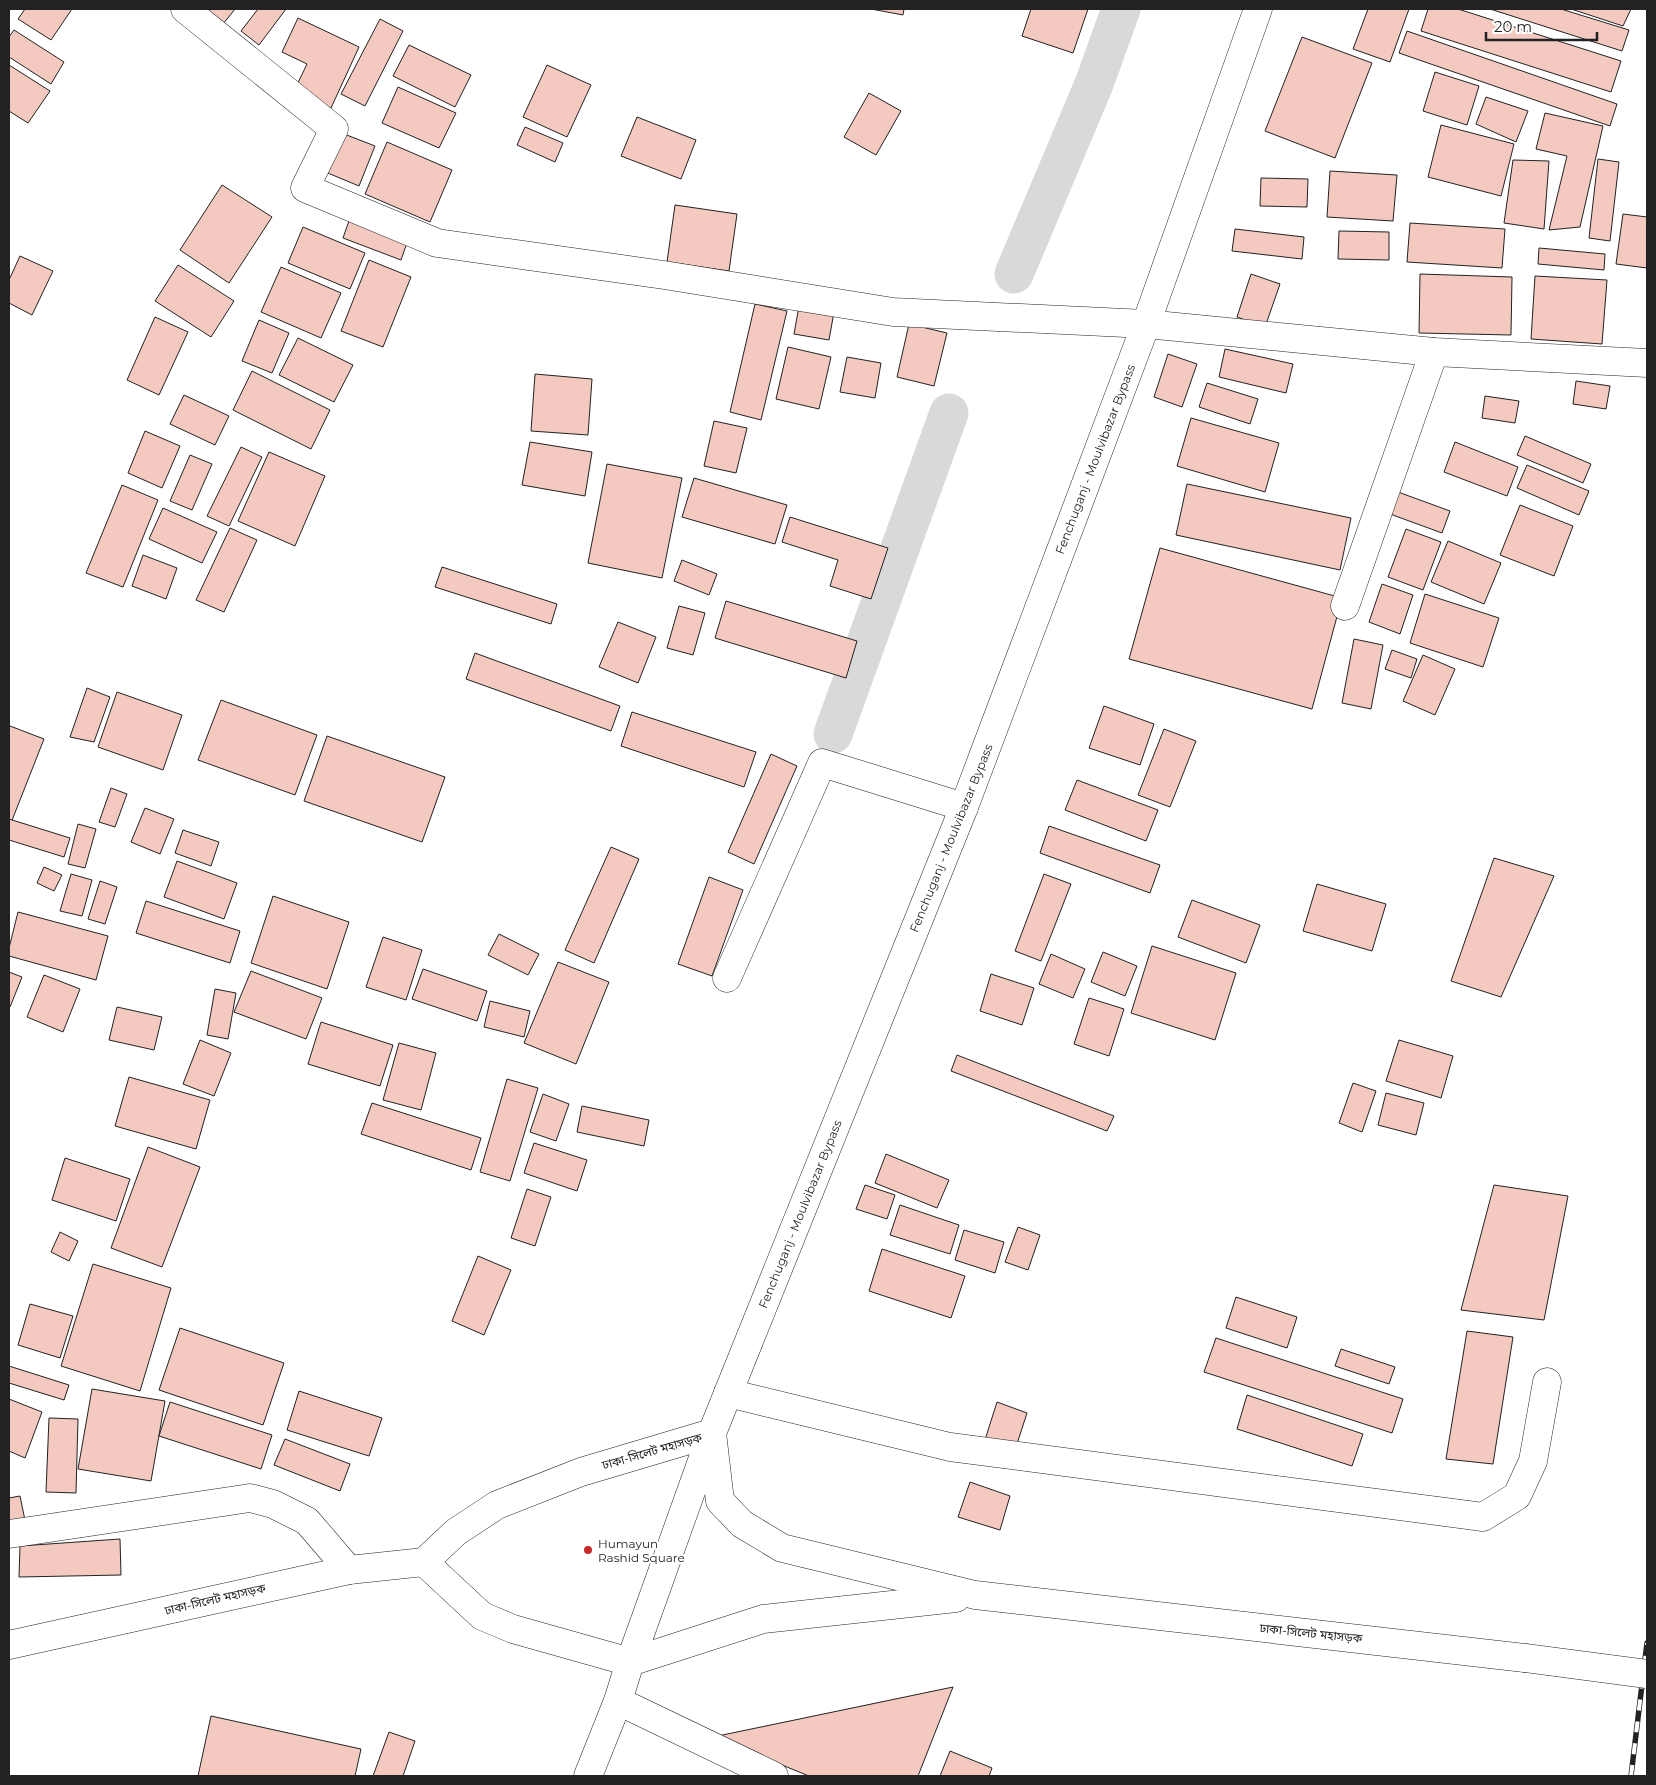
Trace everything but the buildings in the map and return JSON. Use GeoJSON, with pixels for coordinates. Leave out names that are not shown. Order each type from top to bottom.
{"type":"FeatureCollection","features":[{"type":"Feature","properties":{"kind":"main road"},"geometry":{"type":"LineString","coordinates":[[185,9],[334,129],[306,188],[438,243],[664,274],[893,312],[1146,324],[1434,352],[1647,363]]}},
{"type":"Feature","properties":{"kind":"main road","name":"Fenchuganj - Moulvibazar Bypass"},"geometry":{"type":"LineString","coordinates":[[588,1776],[618,1701],[630,1662],[712,1434],[964,807],[1146,324],[1258,9]]}},
{"type":"Feature","properties":{"kind":"main road"},"geometry":{"type":"LineString","coordinates":[[1345,606],[1434,352]]}},
{"type":"Feature","properties":{"kind":"main road"},"geometry":{"type":"LineString","coordinates":[[727,978],[822,763],[964,807]]}},
{"type":"Feature","properties":{"kind":"main road"},"geometry":{"type":"LineString","coordinates":[[728,1393],[950,1447],[1483,1517],[1517,1496],[1533,1461],[1547,1382]]}},
{"type":"Feature","properties":{"kind":"main road","name":"ঢাকা-সিলেট মহাসড়ক"},"geometry":{"type":"LineString","coordinates":[[9,1645],[349,1570],[424,1562],[456,1532],[497,1505],[581,1472],[712,1434],[720,1501],[742,1524],[782,1548],[975,1595],[1525,1658],[1647,1674]]}},
{"type":"Feature","properties":{"kind":"main road"},"geometry":{"type":"LineString","coordinates":[[9,1534],[250,1498],[273,1504],[307,1521],[349,1570]]}},
{"type":"Feature","properties":{"kind":"main road"},"geometry":{"type":"LineString","coordinates":[[424,1562],[482,1616],[513,1629],[630,1662]]}},
{"type":"Feature","properties":{"kind":"main road","name":"ঢাকা-সিলেট মহাসড়ক"},"geometry":{"type":"LineString","coordinates":[[630,1662],[763,1619],[975,1595]]}},
{"type":"Feature","properties":{"kind":"main road"},"geometry":{"type":"LineString","coordinates":[[618,1701],[774,1776]]}},
{"type":"Feature","properties":{"kind":"waterway"},"geometry":{"type":"LineString","coordinates":[[1014,274],[1094,84],[1121,9]]}},
{"type":"Feature","properties":{"kind":"waterway"},"geometry":{"type":"LineString","coordinates":[[833,734],[949,413]]}},
{"type":"Feature","properties":{"kind":"railway"},"geometry":{"type":"LineString","coordinates":[[1631,1776],[1647,1643]]}},
{"type":"Feature","properties":{"kind":"place","name":"Humayun Rashid Square"},"geometry":{"type":"Point","coordinates":[588,1550]}}]}
